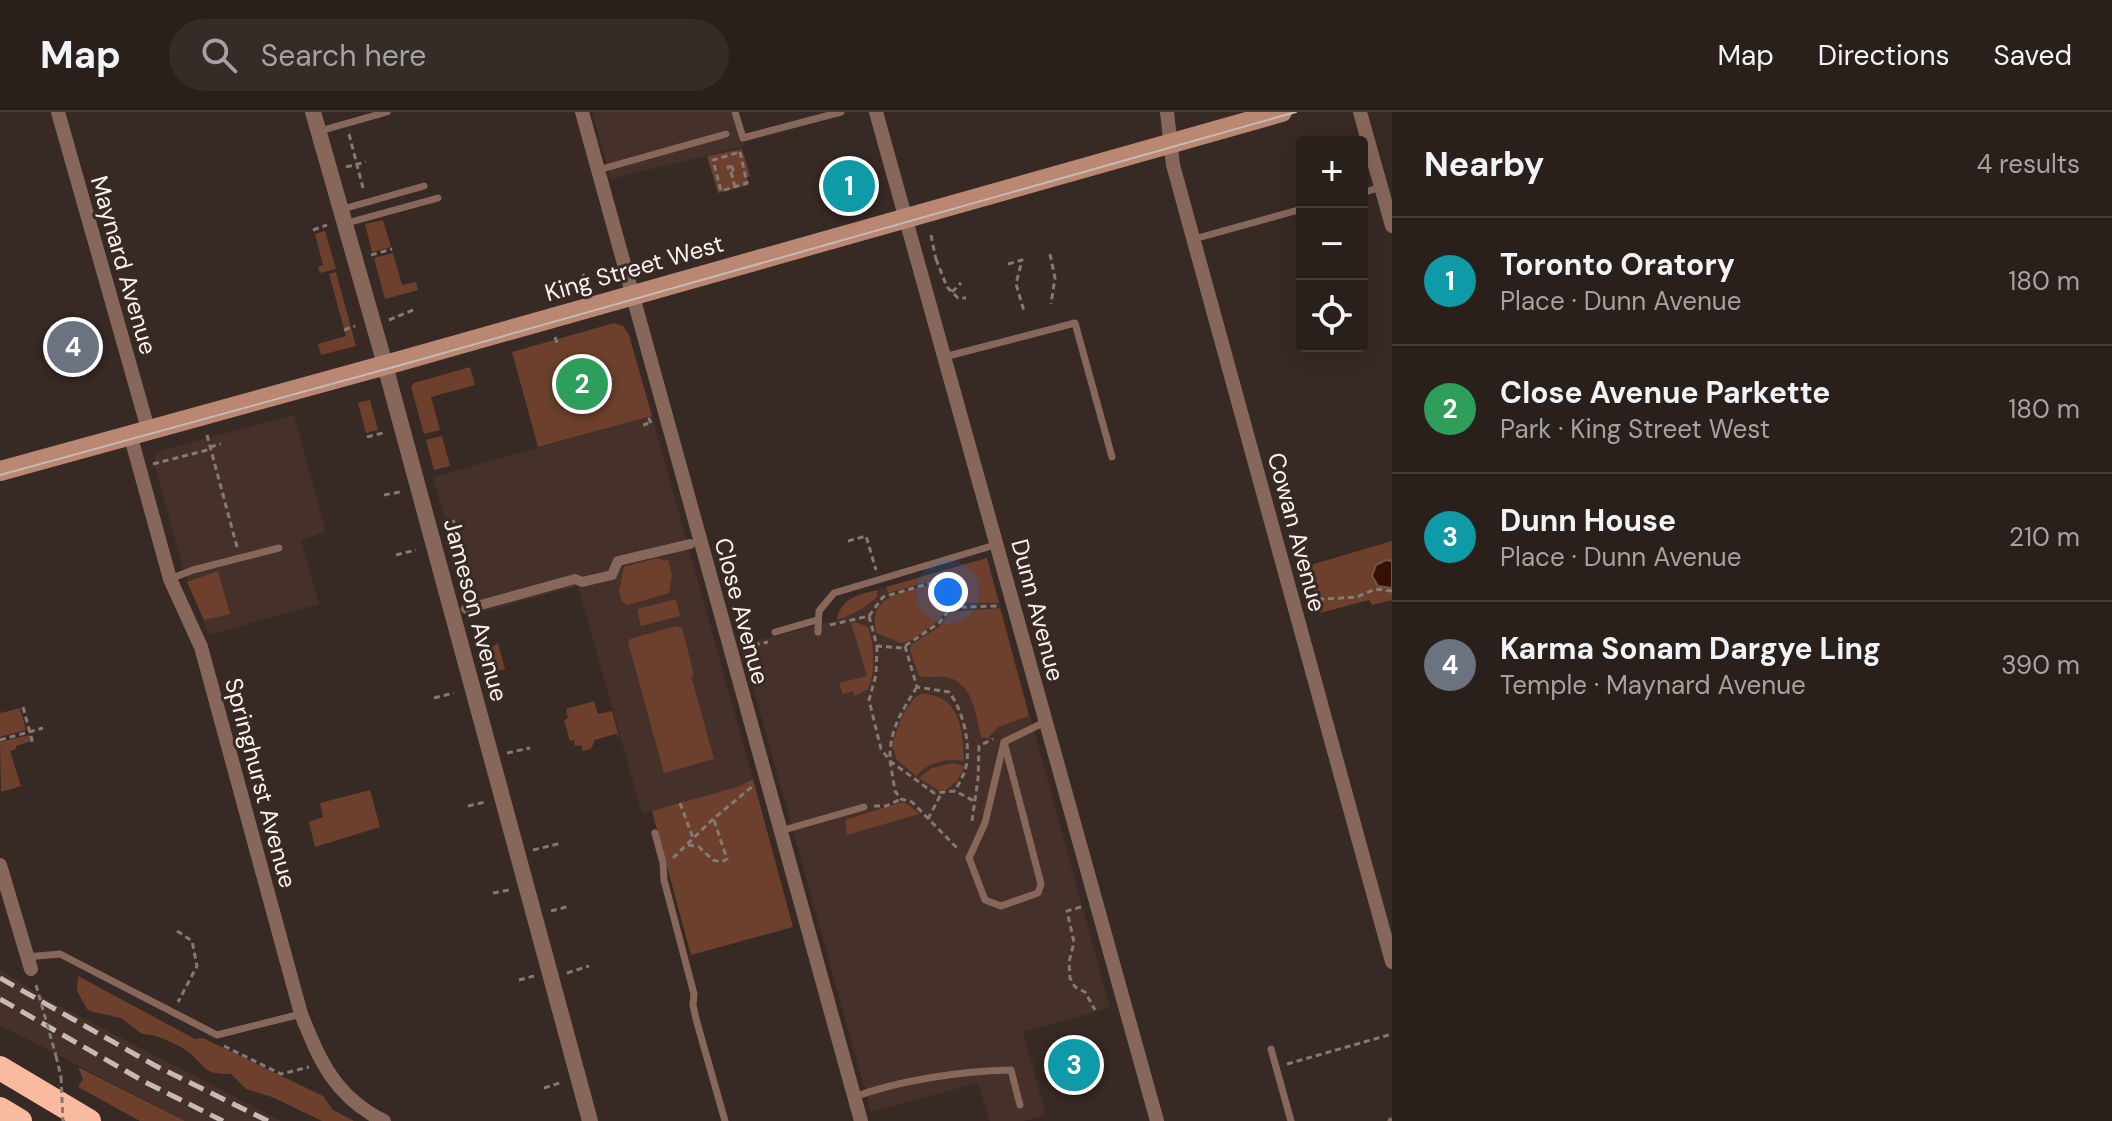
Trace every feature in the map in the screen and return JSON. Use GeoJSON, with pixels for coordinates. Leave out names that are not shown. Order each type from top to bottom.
{"type":"FeatureCollection","features":[{"type":"Feature","properties":{"kind":"highway"},"geometry":{"type":"LineString","coordinates":[[0,1068],[89,1121]]}},
{"type":"Feature","properties":{"kind":"highway"},"geometry":{"type":"LineString","coordinates":[[0,1109],[20,1121]]}},
{"type":"Feature","properties":{"kind":"main road","name":"King Street West"},"geometry":{"type":"LineString","coordinates":[[0,471],[384,366],[1282,112]]}},
{"type":"Feature","properties":{"kind":"street","name":"Maynard Avenue"},"geometry":{"type":"LineString","coordinates":[[58,112],[139,432]]}},
{"type":"Feature","properties":{"kind":"street","name":"Jameson Avenue"},"geometry":{"type":"LineString","coordinates":[[313,112],[590,1121]]}},
{"type":"Feature","properties":{"kind":"street","name":"Close Avenue"},"geometry":{"type":"LineString","coordinates":[[582,112],[861,1121]]}},
{"type":"Feature","properties":{"kind":"street","name":"Dunn Avenue"},"geometry":{"type":"LineString","coordinates":[[876,112],[1157,1121]]}},
{"type":"Feature","properties":{"kind":"street","name":"Cowan Avenue"},"geometry":{"type":"LineString","coordinates":[[1167,112],[1173,165],[1392,962]]}},
{"type":"Feature","properties":{"kind":"street"},"geometry":{"type":"LineString","coordinates":[[1360,112],[1392,226]]}},
{"type":"Feature","properties":{"kind":"street","name":"Springhurst Avenue"},"geometry":{"type":"LineString","coordinates":[[139,432],[170,579],[201,647],[301,1014],[320,1062],[329,1074],[355,1101],[384,1121]]}},
{"type":"Feature","properties":{"kind":"street"},"geometry":{"type":"LineString","coordinates":[[466,609],[575,579],[582,582],[612,575],[618,561],[690,544]]}},
{"type":"Feature","properties":{"kind":"street"},"geometry":{"type":"LineString","coordinates":[[0,865],[28,963]]}},
{"type":"Feature","properties":{"kind":"lane"},"geometry":{"type":"LineString","coordinates":[[318,131],[387,112]]}},
{"type":"Feature","properties":{"kind":"lane"},"geometry":{"type":"LineString","coordinates":[[735,112],[743,138],[841,112]]}},
{"type":"Feature","properties":{"kind":"lane"},"geometry":{"type":"LineString","coordinates":[[598,170],[726,134]]}},
{"type":"Feature","properties":{"kind":"lane"},"geometry":{"type":"LineString","coordinates":[[343,217],[424,186]]}},
{"type":"Feature","properties":{"kind":"lane"},"geometry":{"type":"LineString","coordinates":[[1368,191],[1381,187]]}},
{"type":"Feature","properties":{"kind":"lane"},"geometry":{"type":"LineString","coordinates":[[343,217],[438,198]]}},
{"type":"Feature","properties":{"kind":"lane"},"geometry":{"type":"LineString","coordinates":[[1194,239],[1296,211]]}},
{"type":"Feature","properties":{"kind":"lane"},"geometry":{"type":"LineString","coordinates":[[944,357],[1075,323],[1112,457]]}},
{"type":"Feature","properties":{"kind":"lane"},"geometry":{"type":"LineString","coordinates":[[818,632],[819,611],[834,593],[997,544]]}},
{"type":"Feature","properties":{"kind":"lane"},"geometry":{"type":"LineString","coordinates":[[170,579],[279,548]]}},
{"type":"Feature","properties":{"kind":"lane"},"geometry":{"type":"LineString","coordinates":[[775,632],[817,620]]}},
{"type":"Feature","properties":{"kind":"lane"},"geometry":{"type":"LineString","coordinates":[[1004,742],[1047,721]]}},
{"type":"Feature","properties":{"kind":"lane"},"geometry":{"type":"LineString","coordinates":[[1004,742],[1041,884],[1038,893],[1001,906],[985,900],[969,858],[985,823],[1004,742]]}},
{"type":"Feature","properties":{"kind":"lane"},"geometry":{"type":"LineString","coordinates":[[780,831],[864,807]]}},
{"type":"Feature","properties":{"kind":"lane"},"geometry":{"type":"LineString","coordinates":[[655,833],[694,994],[696,1019],[725,1121]]}},
{"type":"Feature","properties":{"kind":"lane"},"geometry":{"type":"LineString","coordinates":[[28,963],[60,954],[217,1035],[301,1014]]}},
{"type":"Feature","properties":{"kind":"lane"},"geometry":{"type":"LineString","coordinates":[[1271,1049],[1291,1121]]}},
{"type":"Feature","properties":{"kind":"lane"},"geometry":{"type":"LineString","coordinates":[[854,1097],[922,1081],[990,1070],[1011,1070],[1020,1105]]}},
{"type":"Feature","properties":{"kind":"path"},"geometry":{"type":"LineString","coordinates":[[348,130],[364,192],[354,195]]}},
{"type":"Feature","properties":{"kind":"path"},"geometry":{"type":"LineString","coordinates":[[740,152],[747,183],[721,191],[713,160],[727,156],[740,152]]}},
{"type":"Feature","properties":{"kind":"path"},"geometry":{"type":"LineString","coordinates":[[727,156],[735,187]]}},
{"type":"Feature","properties":{"kind":"path"},"geometry":{"type":"LineString","coordinates":[[346,167],[366,162]]}},
{"type":"Feature","properties":{"kind":"path"},"geometry":{"type":"LineString","coordinates":[[716,173],[743,165]]}},
{"type":"Feature","properties":{"kind":"path"},"geometry":{"type":"LineString","coordinates":[[313,230],[327,225]]}},
{"type":"Feature","properties":{"kind":"path"},"geometry":{"type":"LineString","coordinates":[[931,235],[944,281],[958,298],[966,298]]}},
{"type":"Feature","properties":{"kind":"path"},"geometry":{"type":"LineString","coordinates":[[371,255],[392,249]]}},
{"type":"Feature","properties":{"kind":"path"},"geometry":{"type":"LineString","coordinates":[[1050,254],[1055,278],[1051,304]]}},
{"type":"Feature","properties":{"kind":"path"},"geometry":{"type":"LineString","coordinates":[[933,267],[936,259]]}},
{"type":"Feature","properties":{"kind":"path"},"geometry":{"type":"LineString","coordinates":[[1008,264],[1022,260],[1016,284],[1024,311]]}},
{"type":"Feature","properties":{"kind":"path"},"geometry":{"type":"LineString","coordinates":[[583,274],[587,286]]}},
{"type":"Feature","properties":{"kind":"path"},"geometry":{"type":"LineString","coordinates":[[550,283],[554,297]]}},
{"type":"Feature","properties":{"kind":"path"},"geometry":{"type":"LineString","coordinates":[[952,292],[961,283]]}},
{"type":"Feature","properties":{"kind":"path"},"geometry":{"type":"LineString","coordinates":[[389,320],[413,310]]}},
{"type":"Feature","properties":{"kind":"path"},"geometry":{"type":"LineString","coordinates":[[344,330],[355,326]]}},
{"type":"Feature","properties":{"kind":"path"},"geometry":{"type":"LineString","coordinates":[[555,337],[558,346]]}},
{"type":"Feature","properties":{"kind":"path"},"geometry":{"type":"LineString","coordinates":[[643,425],[649,419],[650,423],[655,421]]}},
{"type":"Feature","properties":{"kind":"path"},"geometry":{"type":"LineString","coordinates":[[367,437],[383,433]]}},
{"type":"Feature","properties":{"kind":"path"},"geometry":{"type":"LineString","coordinates":[[207,435],[240,559]]}},
{"type":"Feature","properties":{"kind":"path"},"geometry":{"type":"LineString","coordinates":[[152,465],[221,444]]}},
{"type":"Feature","properties":{"kind":"path"},"geometry":{"type":"LineString","coordinates":[[384,495],[400,492]]}},
{"type":"Feature","properties":{"kind":"path"},"geometry":{"type":"LineString","coordinates":[[443,525],[455,521]]}},
{"type":"Feature","properties":{"kind":"path"},"geometry":{"type":"LineString","coordinates":[[848,541],[866,536],[883,597]]}},
{"type":"Feature","properties":{"kind":"path"},"geometry":{"type":"LineString","coordinates":[[396,555],[416,550]]}},
{"type":"Feature","properties":{"kind":"path"},"geometry":{"type":"LineString","coordinates":[[850,620],[869,616],[883,597],[951,579],[956,584],[953,604],[939,623],[905,646],[877,646]]}},
{"type":"Feature","properties":{"kind":"path"},"geometry":{"type":"LineString","coordinates":[[1291,593],[1300,592],[1308,600],[1357,597],[1375,589],[1392,591]]}},
{"type":"Feature","properties":{"kind":"path"},"geometry":{"type":"LineString","coordinates":[[953,604],[964,607],[1003,605],[1013,600]]}},
{"type":"Feature","properties":{"kind":"path"},"geometry":{"type":"LineString","coordinates":[[869,616],[877,646],[876,675],[869,700],[881,749],[890,761],[934,793],[955,791],[976,802]]}},
{"type":"Feature","properties":{"kind":"path"},"geometry":{"type":"LineString","coordinates":[[905,646],[917,687],[889,741],[895,791],[901,799],[912,802],[969,858]]}},
{"type":"Feature","properties":{"kind":"path"},"geometry":{"type":"LineString","coordinates":[[917,687],[949,692],[959,705],[967,755],[966,769],[955,791]]}},
{"type":"Feature","properties":{"kind":"path"},"geometry":{"type":"LineString","coordinates":[[434,698],[454,693]]}},
{"type":"Feature","properties":{"kind":"path"},"geometry":{"type":"LineString","coordinates":[[23,707],[33,744]]}},
{"type":"Feature","properties":{"kind":"path"},"geometry":{"type":"LineString","coordinates":[[0,740],[43,728]]}},
{"type":"Feature","properties":{"kind":"path"},"geometry":{"type":"LineString","coordinates":[[971,827],[976,802],[979,746],[994,738],[1004,742]]}},
{"type":"Feature","properties":{"kind":"path"},"geometry":{"type":"LineString","coordinates":[[506,754],[530,748]]}},
{"type":"Feature","properties":{"kind":"path"},"geometry":{"type":"LineString","coordinates":[[663,863],[670,861],[742,793],[757,785]]}},
{"type":"Feature","properties":{"kind":"path"},"geometry":{"type":"LineString","coordinates":[[928,819],[942,793]]}},
{"type":"Feature","properties":{"kind":"path"},"geometry":{"type":"LineString","coordinates":[[864,807],[886,806],[901,799]]}},
{"type":"Feature","properties":{"kind":"path"},"geometry":{"type":"LineString","coordinates":[[468,806],[485,802]]}},
{"type":"Feature","properties":{"kind":"path"},"geometry":{"type":"LineString","coordinates":[[680,803],[693,838]]}},
{"type":"Feature","properties":{"kind":"path"},"geometry":{"type":"LineString","coordinates":[[688,845],[699,847],[713,860],[721,862],[727,859],[718,825],[713,819]]}},
{"type":"Feature","properties":{"kind":"path"},"geometry":{"type":"LineString","coordinates":[[533,850],[562,843]]}},
{"type":"Feature","properties":{"kind":"path"},"geometry":{"type":"LineString","coordinates":[[493,893],[509,890]]}},
{"type":"Feature","properties":{"kind":"path"},"geometry":{"type":"LineString","coordinates":[[1095,1010],[1085,992],[1075,987],[1070,978],[1069,962],[1074,942],[1067,911],[1096,903]]}},
{"type":"Feature","properties":{"kind":"path"},"geometry":{"type":"LineString","coordinates":[[550,912],[570,906]]}},
{"type":"Feature","properties":{"kind":"path"},"geometry":{"type":"LineString","coordinates":[[172,1013],[197,966],[192,941],[177,931]]}},
{"type":"Feature","properties":{"kind":"path"},"geometry":{"type":"LineString","coordinates":[[567,973],[589,966]]}},
{"type":"Feature","properties":{"kind":"path"},"geometry":{"type":"LineString","coordinates":[[519,980],[534,976]]}},
{"type":"Feature","properties":{"kind":"path"},"geometry":{"type":"LineString","coordinates":[[36,985],[61,1077],[63,1121]]}},
{"type":"Feature","properties":{"kind":"path"},"geometry":{"type":"LineString","coordinates":[[1287,1064],[1392,1034]]}},
{"type":"Feature","properties":{"kind":"path"},"geometry":{"type":"LineString","coordinates":[[544,1088],[563,1082]]}},
{"type":"Feature","properties":{"kind":"shaded area"},"geometry":{"type":"Polygon","coordinates":[[[592,112],[735,112],[745,146],[611,179],[592,112]]]}},
{"type":"Feature","properties":{"kind":"shaded area"},"geometry":{"type":"Polygon","coordinates":[[[742,149],[750,176],[747,178],[749,185],[718,193],[707,156],[742,149]]]}},
{"type":"Feature","properties":{"kind":"shaded area"},"geometry":{"type":"Polygon","coordinates":[[[383,220],[391,247],[372,252],[365,224],[383,220]]]}},
{"type":"Feature","properties":{"kind":"shaded area"},"geometry":{"type":"Polygon","coordinates":[[[325,231],[336,269],[320,273],[318,267],[323,265],[315,234],[325,231]]]}},
{"type":"Feature","properties":{"kind":"shaded area"},"geometry":{"type":"Polygon","coordinates":[[[393,253],[402,285],[416,282],[418,290],[385,299],[374,258],[393,253]]]}},
{"type":"Feature","properties":{"kind":"shaded area"},"geometry":{"type":"Polygon","coordinates":[[[336,272],[356,346],[321,355],[318,344],[346,336],[329,274],[336,272]]]}},
{"type":"Feature","properties":{"kind":"shaded area"},"geometry":{"type":"Polygon","coordinates":[[[614,323],[623,326],[629,335],[652,416],[538,447],[512,352],[614,323]]]}},
{"type":"Feature","properties":{"kind":"shaded area"},"geometry":{"type":"Polygon","coordinates":[[[470,367],[475,385],[431,397],[440,430],[424,434],[411,387],[414,383],[470,367]]]}},
{"type":"Feature","properties":{"kind":"shaded area"},"geometry":{"type":"Polygon","coordinates":[[[370,400],[378,430],[366,433],[358,403],[370,400]]]}},
{"type":"Feature","properties":{"kind":"shaded area"},"geometry":{"type":"Polygon","coordinates":[[[294,415],[326,532],[301,540],[319,604],[209,635],[183,569],[154,462],[156,456],[162,450],[294,415]]]}},
{"type":"Feature","properties":{"kind":"shaded area"},"geometry":{"type":"Polygon","coordinates":[[[652,416],[753,779],[740,786],[642,814],[578,586],[471,615],[433,477],[652,416]]]}},
{"type":"Feature","properties":{"kind":"shaded area"},"geometry":{"type":"Polygon","coordinates":[[[442,436],[450,466],[434,470],[426,440],[442,436]]]}},
{"type":"Feature","properties":{"kind":"shaded area"},"geometry":{"type":"Polygon","coordinates":[[[1392,541],[1392,600],[1372,605],[1369,600],[1320,613],[1307,566],[1392,541]]]}},
{"type":"Feature","properties":{"kind":"shaded area"},"geometry":{"type":"Polygon","coordinates":[[[658,558],[668,560],[672,575],[669,593],[628,605],[622,602],[619,591],[624,567],[658,558]]]}},
{"type":"Feature","properties":{"kind":"shaded area"},"geometry":{"type":"Polygon","coordinates":[[[987,558],[1110,1008],[1023,1032],[1046,1115],[1023,1121],[990,1121],[978,1083],[871,1112],[740,640],[752,642],[837,620],[838,612],[849,598],[987,558]]]}},
{"type":"Feature","properties":{"kind":"shaded area"},"geometry":{"type":"Polygon","coordinates":[[[987,558],[999,603],[962,603],[959,598],[961,586],[953,577],[888,593],[886,587],[987,558]]]}},
{"type":"Feature","properties":{"kind":"shaded area"},"geometry":{"type":"Polygon","coordinates":[[[1386,560],[1392,561],[1392,588],[1378,586],[1372,576],[1376,565],[1386,560]]]}},
{"type":"Feature","properties":{"kind":"shaded area"},"geometry":{"type":"Polygon","coordinates":[[[218,571],[230,614],[204,620],[187,582],[218,571]]]}},
{"type":"Feature","properties":{"kind":"shaded area"},"geometry":{"type":"Polygon","coordinates":[[[943,582],[951,584],[951,602],[929,629],[901,643],[877,633],[875,620],[878,609],[885,601],[907,591],[943,582]]]}},
{"type":"Feature","properties":{"kind":"shaded area"},"geometry":{"type":"Polygon","coordinates":[[[877,590],[877,597],[868,605],[837,620],[846,602],[877,590]]]}},
{"type":"Feature","properties":{"kind":"shaded area"},"geometry":{"type":"Polygon","coordinates":[[[676,599],[680,616],[641,626],[637,609],[676,599]]]}},
{"type":"Feature","properties":{"kind":"shaded area"},"geometry":{"type":"Polygon","coordinates":[[[1000,608],[1029,716],[998,727],[988,738],[981,737],[972,701],[962,685],[946,677],[919,676],[910,651],[911,645],[940,626],[950,612],[1000,608]]]}},
{"type":"Feature","properties":{"kind":"shaded area"},"geometry":{"type":"Polygon","coordinates":[[[851,623],[868,627],[873,658],[868,689],[855,696],[853,691],[843,694],[839,683],[867,676],[851,623]]]}},
{"type":"Feature","properties":{"kind":"shaded area"},"geometry":{"type":"Polygon","coordinates":[[[676,626],[682,628],[694,675],[691,676],[714,759],[664,773],[628,642],[676,626]]]}},
{"type":"Feature","properties":{"kind":"shaded area"},"geometry":{"type":"Polygon","coordinates":[[[498,643],[505,669],[489,673],[484,652],[498,643]]]}},
{"type":"Feature","properties":{"kind":"shaded area"},"geometry":{"type":"Polygon","coordinates":[[[921,694],[944,700],[957,716],[964,761],[938,762],[916,776],[897,760],[892,746],[906,710],[921,694]]]}},
{"type":"Feature","properties":{"kind":"shaded area"},"geometry":{"type":"Polygon","coordinates":[[[594,701],[598,714],[612,711],[619,738],[616,734],[595,740],[591,749],[583,751],[581,745],[575,746],[574,740],[570,741],[564,720],[568,718],[566,709],[594,701]]]}},
{"type":"Feature","properties":{"kind":"shaded area"},"geometry":{"type":"Polygon","coordinates":[[[20,708],[26,730],[0,737],[0,711],[20,708]]]}},
{"type":"Feature","properties":{"kind":"shaded area"},"geometry":{"type":"Polygon","coordinates":[[[29,735],[31,741],[10,751],[21,786],[1,792],[0,742],[29,735]]]}},
{"type":"Feature","properties":{"kind":"shaded area"},"geometry":{"type":"Polygon","coordinates":[[[953,763],[965,766],[957,781],[946,790],[938,790],[919,778],[932,768],[953,763]]]}},
{"type":"Feature","properties":{"kind":"shaded area"},"geometry":{"type":"Polygon","coordinates":[[[753,779],[793,927],[691,955],[652,811],[740,786],[753,779]]]}},
{"type":"Feature","properties":{"kind":"shaded area"},"geometry":{"type":"Polygon","coordinates":[[[370,790],[380,827],[315,847],[309,822],[323,817],[320,803],[370,790]]]}},
{"type":"Feature","properties":{"kind":"shaded area"},"geometry":{"type":"Polygon","coordinates":[[[902,802],[919,814],[847,835],[845,820],[902,802]]]}},
{"type":"Feature","properties":{"kind":"shaded area"},"geometry":{"type":"Polygon","coordinates":[[[0,970],[50,1001],[281,1121],[185,1121],[0,1025],[0,970]]]}},
{"type":"Feature","properties":{"kind":"shaded area"},"geometry":{"type":"Polygon","coordinates":[[[78,976],[195,1039],[203,1038],[323,1096],[333,1110],[354,1121],[322,1121],[272,1097],[246,1089],[231,1074],[211,1072],[181,1047],[142,1034],[121,1018],[87,1009],[77,991],[78,976]]]}},
{"type":"Feature","properties":{"kind":"shaded area"},"geometry":{"type":"Polygon","coordinates":[[[78,1067],[185,1121],[140,1121],[78,1087],[83,1079],[78,1067]]]}},
{"type":"Feature","properties":{"kind":"tram line"},"geometry":{"type":"LineString","coordinates":[[0,475],[1296,112]]}},
{"type":"Feature","properties":{"kind":"railway"},"geometry":{"type":"LineString","coordinates":[[0,978],[154,1065],[268,1121]]}},
{"type":"Feature","properties":{"kind":"railway"},"geometry":{"type":"LineString","coordinates":[[0,999],[145,1082],[223,1121]]}},
{"type":"Feature","properties":{"kind":"place","name":"Toronto Oratory"},"geometry":{"type":"Point","coordinates":[849,186]}},
{"type":"Feature","properties":{"kind":"place","name":"Karma Sonam Dargye Ling"},"geometry":{"type":"Point","coordinates":[73,347]}},
{"type":"Feature","properties":{"kind":"place","name":"Close Avenue Parkette"},"geometry":{"type":"Point","coordinates":[582,384]}},
{"type":"Feature","properties":{"kind":"place","name":"Dunn House"},"geometry":{"type":"Point","coordinates":[1074,1065]}}]}
